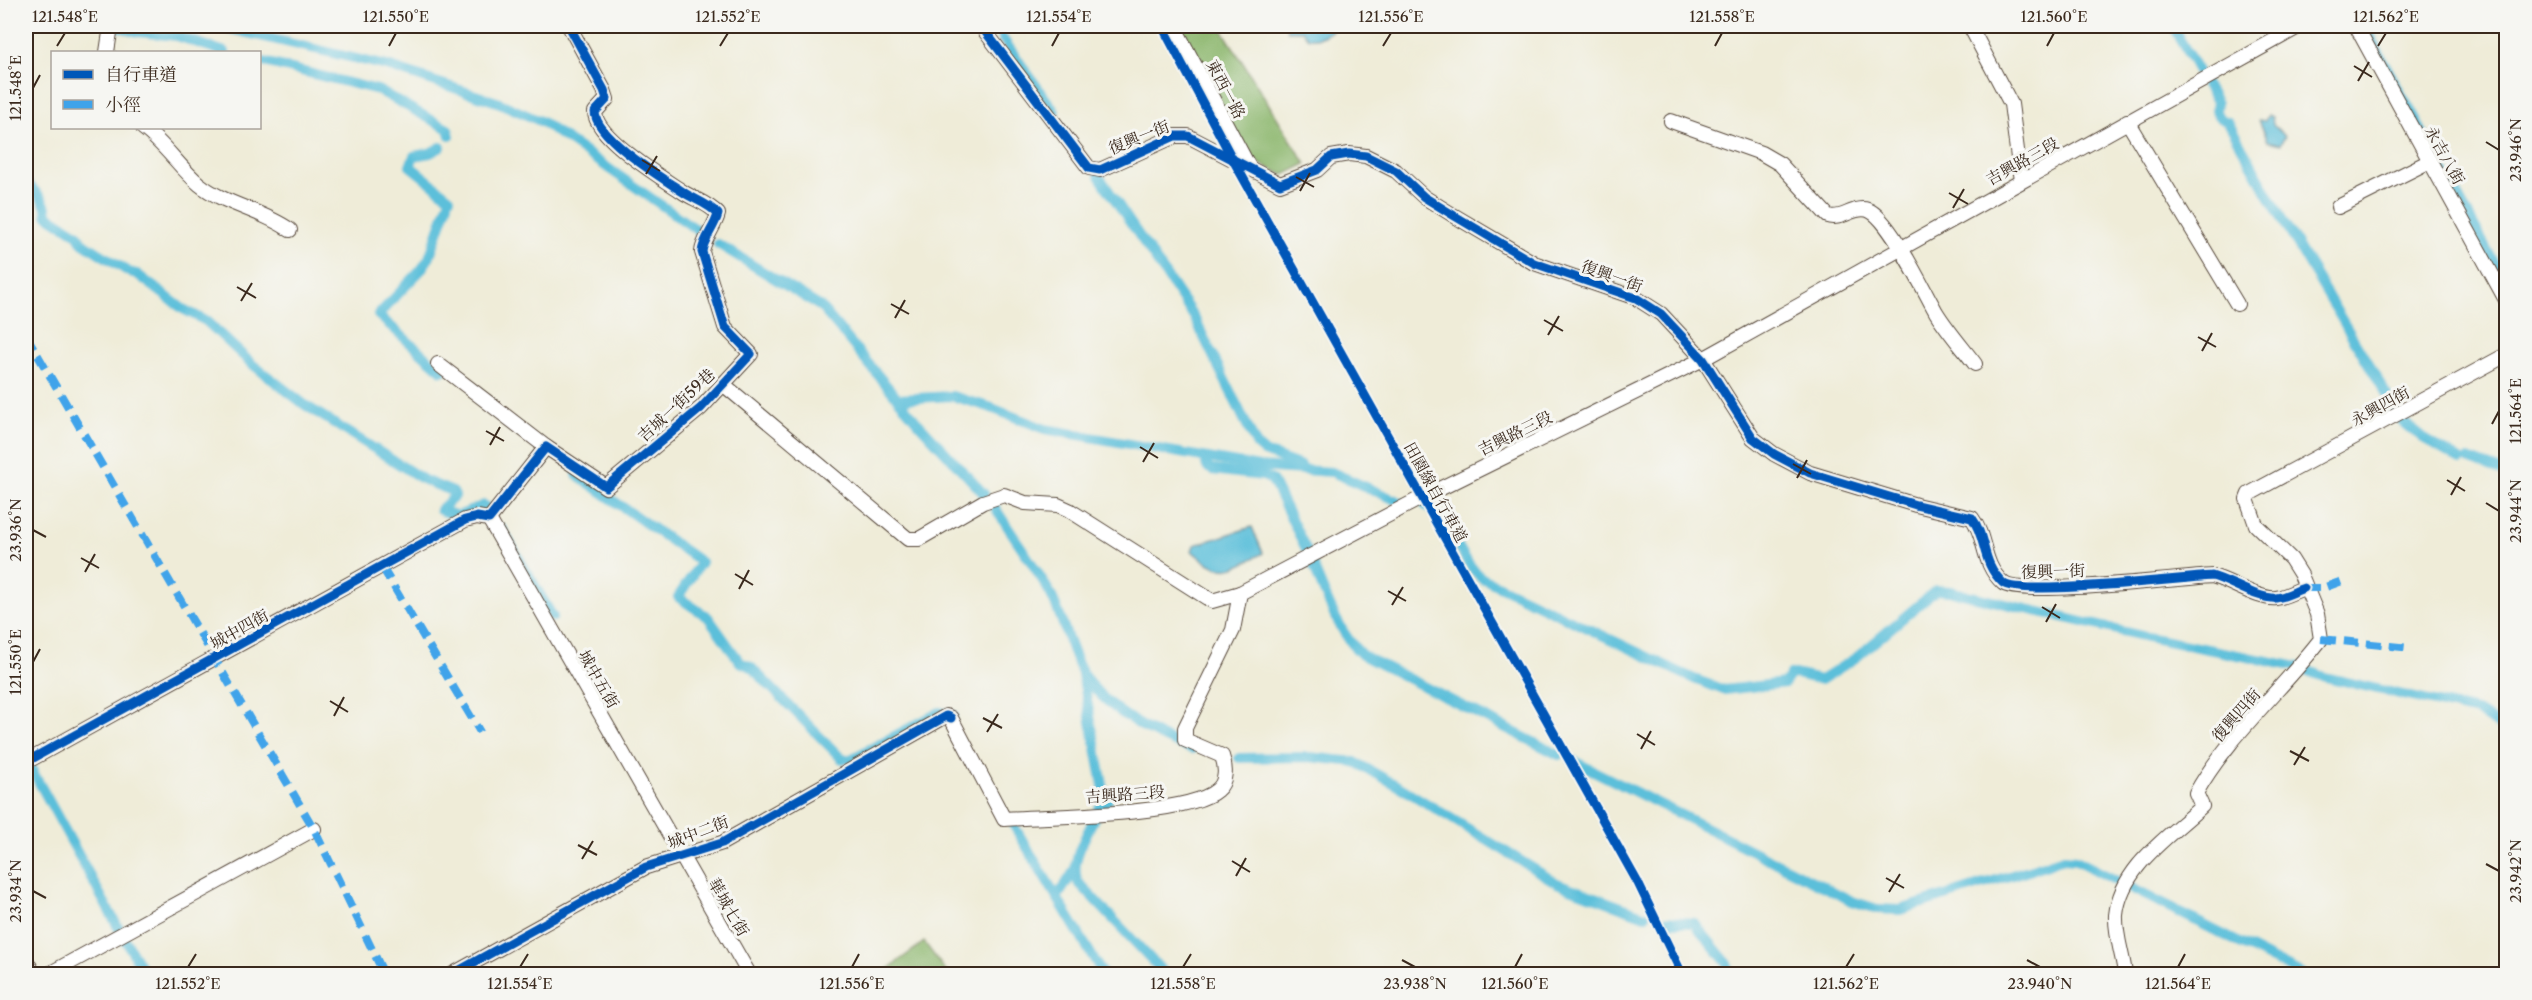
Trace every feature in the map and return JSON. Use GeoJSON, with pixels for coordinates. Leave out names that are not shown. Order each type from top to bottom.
{"type":"FeatureCollection","features":[{"type":"Feature","properties":{"kind":"street"},"geometry":{"type":"LineString","coordinates":[[107,51],[111,26]]}},
{"type":"Feature","properties":{"kind":"street","name":"吉城一街59巷"},"geometry":{"type":"LineString","coordinates":[[546,447],[606,488],[701,408],[751,354],[725,327],[702,252],[703,245],[715,227],[718,214],[712,207],[685,193],[614,143],[595,119],[595,112],[607,99],[604,90],[569,26]]}},
{"type":"Feature","properties":{"kind":"street","name":"復興一街"},"geometry":{"type":"LineString","coordinates":[[981,26],[1089,168],[1100,170],[1175,136],[1188,136],[1280,183],[1317,170],[1331,157],[1349,154],[1366,156],[1396,171],[1424,197],[1534,263],[1636,298],[1661,314],[1703,359],[1754,438],[1774,454],[1810,473],[1916,505],[1972,518],[1980,528],[1984,556],[2003,584],[2017,589],[2047,588],[2212,576],[2234,582],[2265,598],[2278,598],[2304,588]]}},
{"type":"Feature","properties":{"kind":"street","name":"東西一路"},"geometry":{"type":"LineString","coordinates":[[1174,26],[1250,167]]}},
{"type":"Feature","properties":{"kind":"street"},"geometry":{"type":"LineString","coordinates":[[1970,26],[2011,104],[2021,181]]}},
{"type":"Feature","properties":{"kind":"street","name":"吉興路三段"},"geometry":{"type":"LineString","coordinates":[[951,718],[1004,819],[1170,809],[1216,791],[1223,782],[1226,766],[1222,756],[1185,740],[1185,728],[1233,630],[1240,593],[1421,498],[1703,359],[2127,120],[2300,26]]}},
{"type":"Feature","properties":{"kind":"street","name":"永吉八街"},"geometry":{"type":"LineString","coordinates":[[2356,26],[2506,300]]}},
{"type":"Feature","properties":{"kind":"street"},"geometry":{"type":"LineString","coordinates":[[2127,120],[2237,304]]}},
{"type":"Feature","properties":{"kind":"street"},"geometry":{"type":"LineString","coordinates":[[1671,121],[1761,153],[1780,164],[1828,216],[1839,217],[1860,209],[1868,210],[1901,248],[1938,314],[1975,364]]}},
{"type":"Feature","properties":{"kind":"street"},"geometry":{"type":"LineString","coordinates":[[144,129],[200,185],[242,207],[276,220],[290,230]]}},
{"type":"Feature","properties":{"kind":"street"},"geometry":{"type":"LineString","coordinates":[[2338,207],[2430,160]]}},
{"type":"Feature","properties":{"kind":"street","name":"永興四街"},"geometry":{"type":"LineString","coordinates":[[2269,485],[2506,355]]}},
{"type":"Feature","properties":{"kind":"street"},"geometry":{"type":"LineString","coordinates":[[438,364],[546,447],[489,519]]}},
{"type":"Feature","properties":{"kind":"street"},"geometry":{"type":"LineString","coordinates":[[723,384],[908,539],[919,539],[983,502],[1004,495],[1025,503],[1058,505],[1069,510],[1212,601],[1240,593]]}},
{"type":"Feature","properties":{"kind":"street","name":"復興四街"},"geometry":{"type":"LineString","coordinates":[[2125,975],[2116,915],[2125,882],[2141,862],[2202,806],[2196,793],[2207,774],[2294,674],[2320,639],[2317,614],[2291,559],[2256,525],[2247,499],[2249,494],[2269,485]]}},
{"type":"Feature","properties":{"kind":"street","name":"城中四街"},"geometry":{"type":"LineString","coordinates":[[26,762],[465,520],[477,517],[489,519]]}},
{"type":"Feature","properties":{"kind":"street","name":"城中五街"},"geometry":{"type":"LineString","coordinates":[[489,519],[680,855]]}},
{"type":"Feature","properties":{"kind":"street","name":"城中二街"},"geometry":{"type":"LineString","coordinates":[[453,975],[646,867],[722,843],[946,716],[951,718]]}},
{"type":"Feature","properties":{"kind":"street"},"geometry":{"type":"LineString","coordinates":[[48,975],[314,829]]}},
{"type":"Feature","properties":{"kind":"street","name":"華城七街"},"geometry":{"type":"LineString","coordinates":[[680,855],[749,975]]}},
{"type":"Feature","properties":{"kind":"street"},"geometry":{"type":"LineString","coordinates":[[26,960],[34,975]]}},
{"type":"Feature","properties":{"kind":"green space"},"geometry":{"type":"Polygon","coordinates":[[[1175,26],[1220,26],[1306,164],[1284,175],[1243,156],[1175,26]]]}},
{"type":"Feature","properties":{"kind":"green space"},"geometry":{"type":"Polygon","coordinates":[[[924,942],[948,974],[881,974],[924,942]]]}},
{"type":"Feature","properties":{"kind":"water"},"geometry":{"type":"Polygon","coordinates":[[[1286,26],[1338,26],[1317,38],[1308,38],[1302,31],[1287,31],[1286,26]]]}},
{"type":"Feature","properties":{"kind":"water"},"geometry":{"type":"Polygon","coordinates":[[[2268,115],[2272,117],[2273,125],[2285,136],[2280,144],[2268,141],[2259,120],[2265,121],[2268,115]]]}},
{"type":"Feature","properties":{"kind":"water"},"geometry":{"type":"Polygon","coordinates":[[[1252,527],[1263,553],[1243,564],[1227,569],[1219,568],[1192,551],[1194,545],[1252,527]]]}},
{"type":"Feature","properties":{"kind":"waterway"},"geometry":{"type":"LineString","coordinates":[[115,26],[138,32],[177,36],[222,51]]}},
{"type":"Feature","properties":{"kind":"waterway"},"geometry":{"type":"LineString","coordinates":[[217,26],[387,66],[500,103],[542,122],[707,237]]}},
{"type":"Feature","properties":{"kind":"waterway"},"geometry":{"type":"LineString","coordinates":[[995,26],[1000,32]]}},
{"type":"Feature","properties":{"kind":"waterway"},"geometry":{"type":"LineString","coordinates":[[2172,26],[2198,71]]}},
{"type":"Feature","properties":{"kind":"waterway"},"geometry":{"type":"LineString","coordinates":[[2364,26],[2506,284]]}},
{"type":"Feature","properties":{"kind":"waterway"},"geometry":{"type":"LineString","coordinates":[[1003,39],[1055,112]]}},
{"type":"Feature","properties":{"kind":"waterway"},"geometry":{"type":"LineString","coordinates":[[261,61],[378,90],[448,129],[450,136]]}},
{"type":"Feature","properties":{"kind":"waterway"},"geometry":{"type":"LineString","coordinates":[[2206,85],[2217,103],[2218,115],[2228,122],[2282,219],[2397,412]]}},
{"type":"Feature","properties":{"kind":"waterway"},"geometry":{"type":"LineString","coordinates":[[441,147],[430,153],[414,156],[410,166],[450,198]]}},
{"type":"Feature","properties":{"kind":"waterway"},"geometry":{"type":"LineString","coordinates":[[1099,176],[1194,317],[1257,446],[1264,452],[1301,466]]}},
{"type":"Feature","properties":{"kind":"waterway"},"geometry":{"type":"LineString","coordinates":[[26,182],[43,201],[47,215],[77,234],[82,242],[129,272],[137,274],[183,309],[206,321],[252,364],[305,405],[424,480],[453,492],[455,496],[440,510],[458,516],[484,505],[490,511]]}},
{"type":"Feature","properties":{"kind":"waterway"},"geometry":{"type":"LineString","coordinates":[[442,371],[378,315],[421,270],[429,258],[448,204]]}},
{"type":"Feature","properties":{"kind":"waterway"},"geometry":{"type":"LineString","coordinates":[[718,244],[821,307],[919,424],[984,494]]}},
{"type":"Feature","properties":{"kind":"waterway"},"geometry":{"type":"LineString","coordinates":[[898,399],[952,396],[989,407],[1045,429],[1259,467],[1332,472],[1400,502]]}},
{"type":"Feature","properties":{"kind":"waterway"},"geometry":{"type":"LineString","coordinates":[[2402,421],[2423,438],[2460,460]]}},
{"type":"Feature","properties":{"kind":"waterway"},"geometry":{"type":"LineString","coordinates":[[1205,459],[1207,467],[1212,470],[1263,476],[1272,480],[1307,551]]}},
{"type":"Feature","properties":{"kind":"waterway"},"geometry":{"type":"LineString","coordinates":[[2468,459],[2506,473]]}},
{"type":"Feature","properties":{"kind":"waterway"},"geometry":{"type":"LineString","coordinates":[[577,475],[701,562],[678,597],[708,617],[740,662],[751,667],[842,759],[851,759],[940,712],[953,715]]}},
{"type":"Feature","properties":{"kind":"waterway"},"geometry":{"type":"LineString","coordinates":[[993,504],[1050,593],[1076,661],[1090,684],[1130,719],[1161,736],[1192,749]]}},
{"type":"Feature","properties":{"kind":"waterway"},"geometry":{"type":"LineString","coordinates":[[1425,505],[1443,521],[1467,560],[1482,578],[1694,679],[1724,690],[1785,683],[1790,675],[1795,674],[1821,680],[1857,657],[1936,590],[1950,591],[2147,637],[2298,667]]}},
{"type":"Feature","properties":{"kind":"waterway"},"geometry":{"type":"LineString","coordinates":[[502,529],[553,617]]}},
{"type":"Feature","properties":{"kind":"waterway"},"geometry":{"type":"LineString","coordinates":[[1311,561],[1345,635],[1362,655],[1559,755]]}},
{"type":"Feature","properties":{"kind":"waterway"},"geometry":{"type":"LineString","coordinates":[[2301,668],[2321,676],[2477,712],[2506,730]]}},
{"type":"Feature","properties":{"kind":"waterway"},"geometry":{"type":"LineString","coordinates":[[1082,674],[1104,790],[1108,800],[1099,808]]}},
{"type":"Feature","properties":{"kind":"waterway"},"geometry":{"type":"LineString","coordinates":[[1239,758],[1309,757],[1355,762],[1557,883],[1645,916]]}},
{"type":"Feature","properties":{"kind":"waterway"},"geometry":{"type":"LineString","coordinates":[[1572,760],[1852,901],[1877,909],[1900,910],[2064,859],[2076,860],[2121,883]]}},
{"type":"Feature","properties":{"kind":"waterway"},"geometry":{"type":"LineString","coordinates":[[31,768],[119,929]]}},
{"type":"Feature","properties":{"kind":"waterway"},"geometry":{"type":"LineString","coordinates":[[1094,818],[1077,858],[1078,882],[1165,974]]}},
{"type":"Feature","properties":{"kind":"waterway"},"geometry":{"type":"LineString","coordinates":[[1014,826],[1103,974]]}},
{"type":"Feature","properties":{"kind":"waterway"},"geometry":{"type":"LineString","coordinates":[[1058,896],[1074,871]]}},
{"type":"Feature","properties":{"kind":"waterway"},"geometry":{"type":"LineString","coordinates":[[2129,887],[2301,974]]}},
{"type":"Feature","properties":{"kind":"waterway"},"geometry":{"type":"LineString","coordinates":[[1665,921],[1694,923],[1727,963],[1731,974]]}},
{"type":"Feature","properties":{"kind":"waterway"},"geometry":{"type":"LineString","coordinates":[[124,938],[145,974]]}},
{"type":"Feature","properties":{"kind":"marked path"},"geometry":{"type":"LineString","coordinates":[[26,335],[314,829],[384,974]]}},
{"type":"Feature","properties":{"kind":"marked path"},"geometry":{"type":"LineString","coordinates":[[382,567],[480,732]]}},
{"type":"Feature","properties":{"kind":"marked path"},"geometry":{"type":"LineString","coordinates":[[2304,588],[2323,588],[2345,580]]}},
{"type":"Feature","properties":{"kind":"marked path"},"geometry":{"type":"LineString","coordinates":[[2321,639],[2411,648]]}},
{"type":"Feature","properties":{"kind":"cycle path"},"geometry":{"type":"LineString","coordinates":[[26,762],[465,520],[477,517],[489,519],[546,447],[606,487],[701,408],[751,354],[725,327],[702,252],[704,242],[718,214],[646,167],[617,145],[606,133],[598,122],[595,112],[607,99],[604,90],[569,26]]}},
{"type":"Feature","properties":{"kind":"cycle path"},"geometry":{"type":"LineString","coordinates":[[981,26],[1089,168],[1100,170],[1175,136],[1188,136],[1280,184],[1317,170],[1331,157],[1349,154],[1366,156],[1396,171],[1424,197],[1534,263],[1636,298],[1661,314],[1703,359],[1753,438],[1774,454],[1810,473],[1916,505],[1972,518],[1980,534],[1987,559],[2003,583],[2015,587],[2068,587],[2212,576],[2269,598],[2276,598],[2304,588]]}},
{"type":"Feature","properties":{"kind":"cycle path","name":"田園線自行車道"},"geometry":{"type":"LineString","coordinates":[[1162,26],[1232,158],[1638,883],[1682,974]]}},
{"type":"Feature","properties":{"kind":"cycle path"},"geometry":{"type":"LineString","coordinates":[[453,974],[646,867],[722,843],[946,716],[951,718]]}}]}
